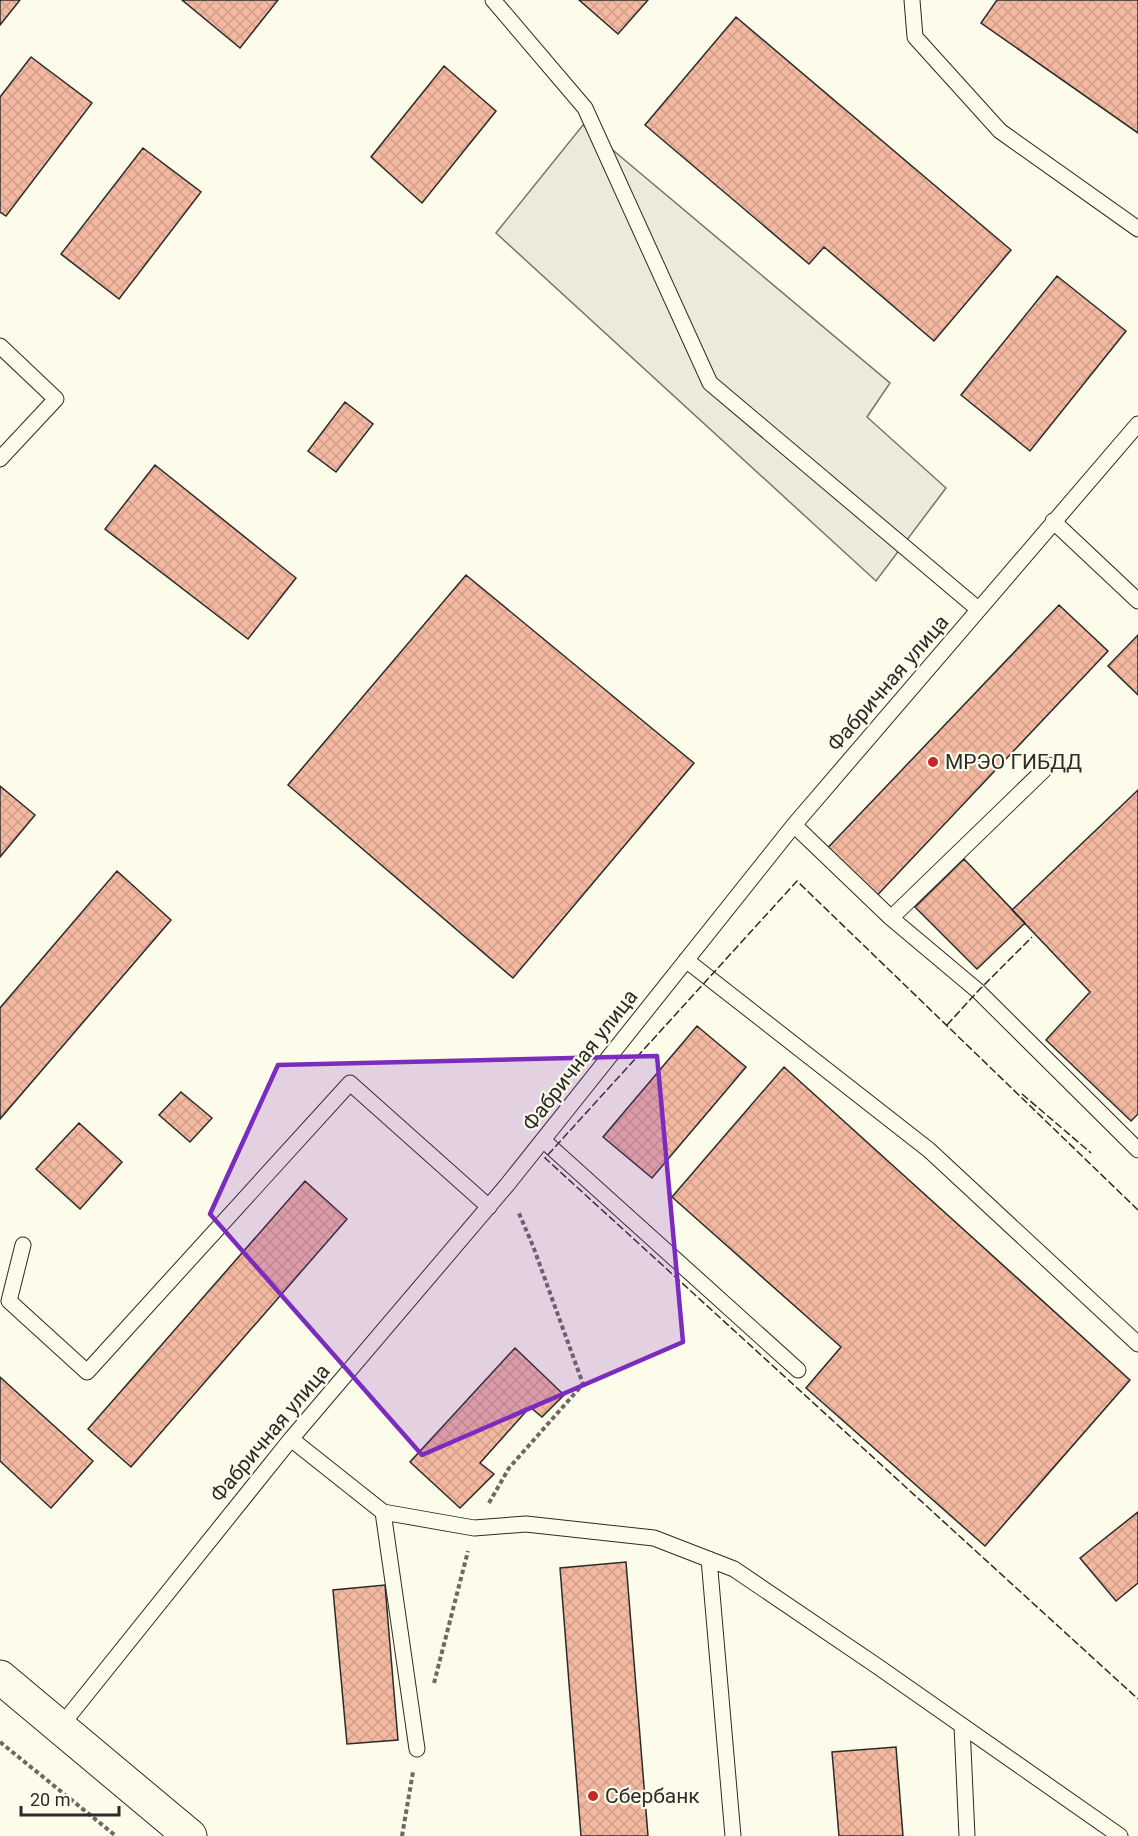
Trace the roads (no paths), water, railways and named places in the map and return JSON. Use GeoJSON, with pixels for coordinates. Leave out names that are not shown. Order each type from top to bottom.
{"type":"FeatureCollection","features":[{"type":"Feature","properties":{"kind":"main road"},"geometry":{"type":"LineString","coordinates":[[0,1677],[190,1836]]}},
{"type":"Feature","properties":{"kind":"lane"},"geometry":{"type":"LineString","coordinates":[[493,0],[585,108],[710,383],[978,609]]}},
{"type":"Feature","properties":{"kind":"lane"},"geometry":{"type":"LineString","coordinates":[[912,0],[915,37],[1000,132],[1138,229]]}},
{"type":"Feature","properties":{"kind":"lane"},"geometry":{"type":"LineString","coordinates":[[0,345],[56,399],[0,459]]}},
{"type":"Feature","properties":{"kind":"lane","name":"Фабричная улица"},"geometry":{"type":"LineString","coordinates":[[60,1727],[291,1439],[489,1207],[794,825],[1138,424]]}},
{"type":"Feature","properties":{"kind":"lane"},"geometry":{"type":"LineString","coordinates":[[1053,521],[1138,601]]}},
{"type":"Feature","properties":{"kind":"lane"},"geometry":{"type":"LineString","coordinates":[[891,918],[1049,765]]}},
{"type":"Feature","properties":{"kind":"lane"},"geometry":{"type":"LineString","coordinates":[[794,825],[891,918],[978,991],[1138,1150]]}},
{"type":"Feature","properties":{"kind":"lane"},"geometry":{"type":"LineString","coordinates":[[686,960],[929,1150],[1138,1344]]}},
{"type":"Feature","properties":{"kind":"lane"},"geometry":{"type":"LineString","coordinates":[[23,1245],[9,1301],[87,1372],[350,1083],[489,1207]]}},
{"type":"Feature","properties":{"kind":"lane"},"geometry":{"type":"LineString","coordinates":[[543,1140],[798,1370]]}},
{"type":"Feature","properties":{"kind":"lane"},"geometry":{"type":"LineString","coordinates":[[291,1439],[383,1512],[474,1528],[526,1524],[654,1538],[734,1569],[1120,1836]]}},
{"type":"Feature","properties":{"kind":"lane"},"geometry":{"type":"LineString","coordinates":[[383,1512],[417,1749]]}},
{"type":"Feature","properties":{"kind":"lane"},"geometry":{"type":"LineString","coordinates":[[709,1559],[733,1836]]}},
{"type":"Feature","properties":{"kind":"lane"},"geometry":{"type":"LineString","coordinates":[[962,1726],[967,1836]]}},
{"type":"Feature","properties":{"kind":"place","name":"МРЭО ГИБДД"},"geometry":{"type":"Point","coordinates":[933,762]}},
{"type":"Feature","properties":{"kind":"place","name":"Сбербанк"},"geometry":{"type":"Point","coordinates":[593,1796]}}]}
